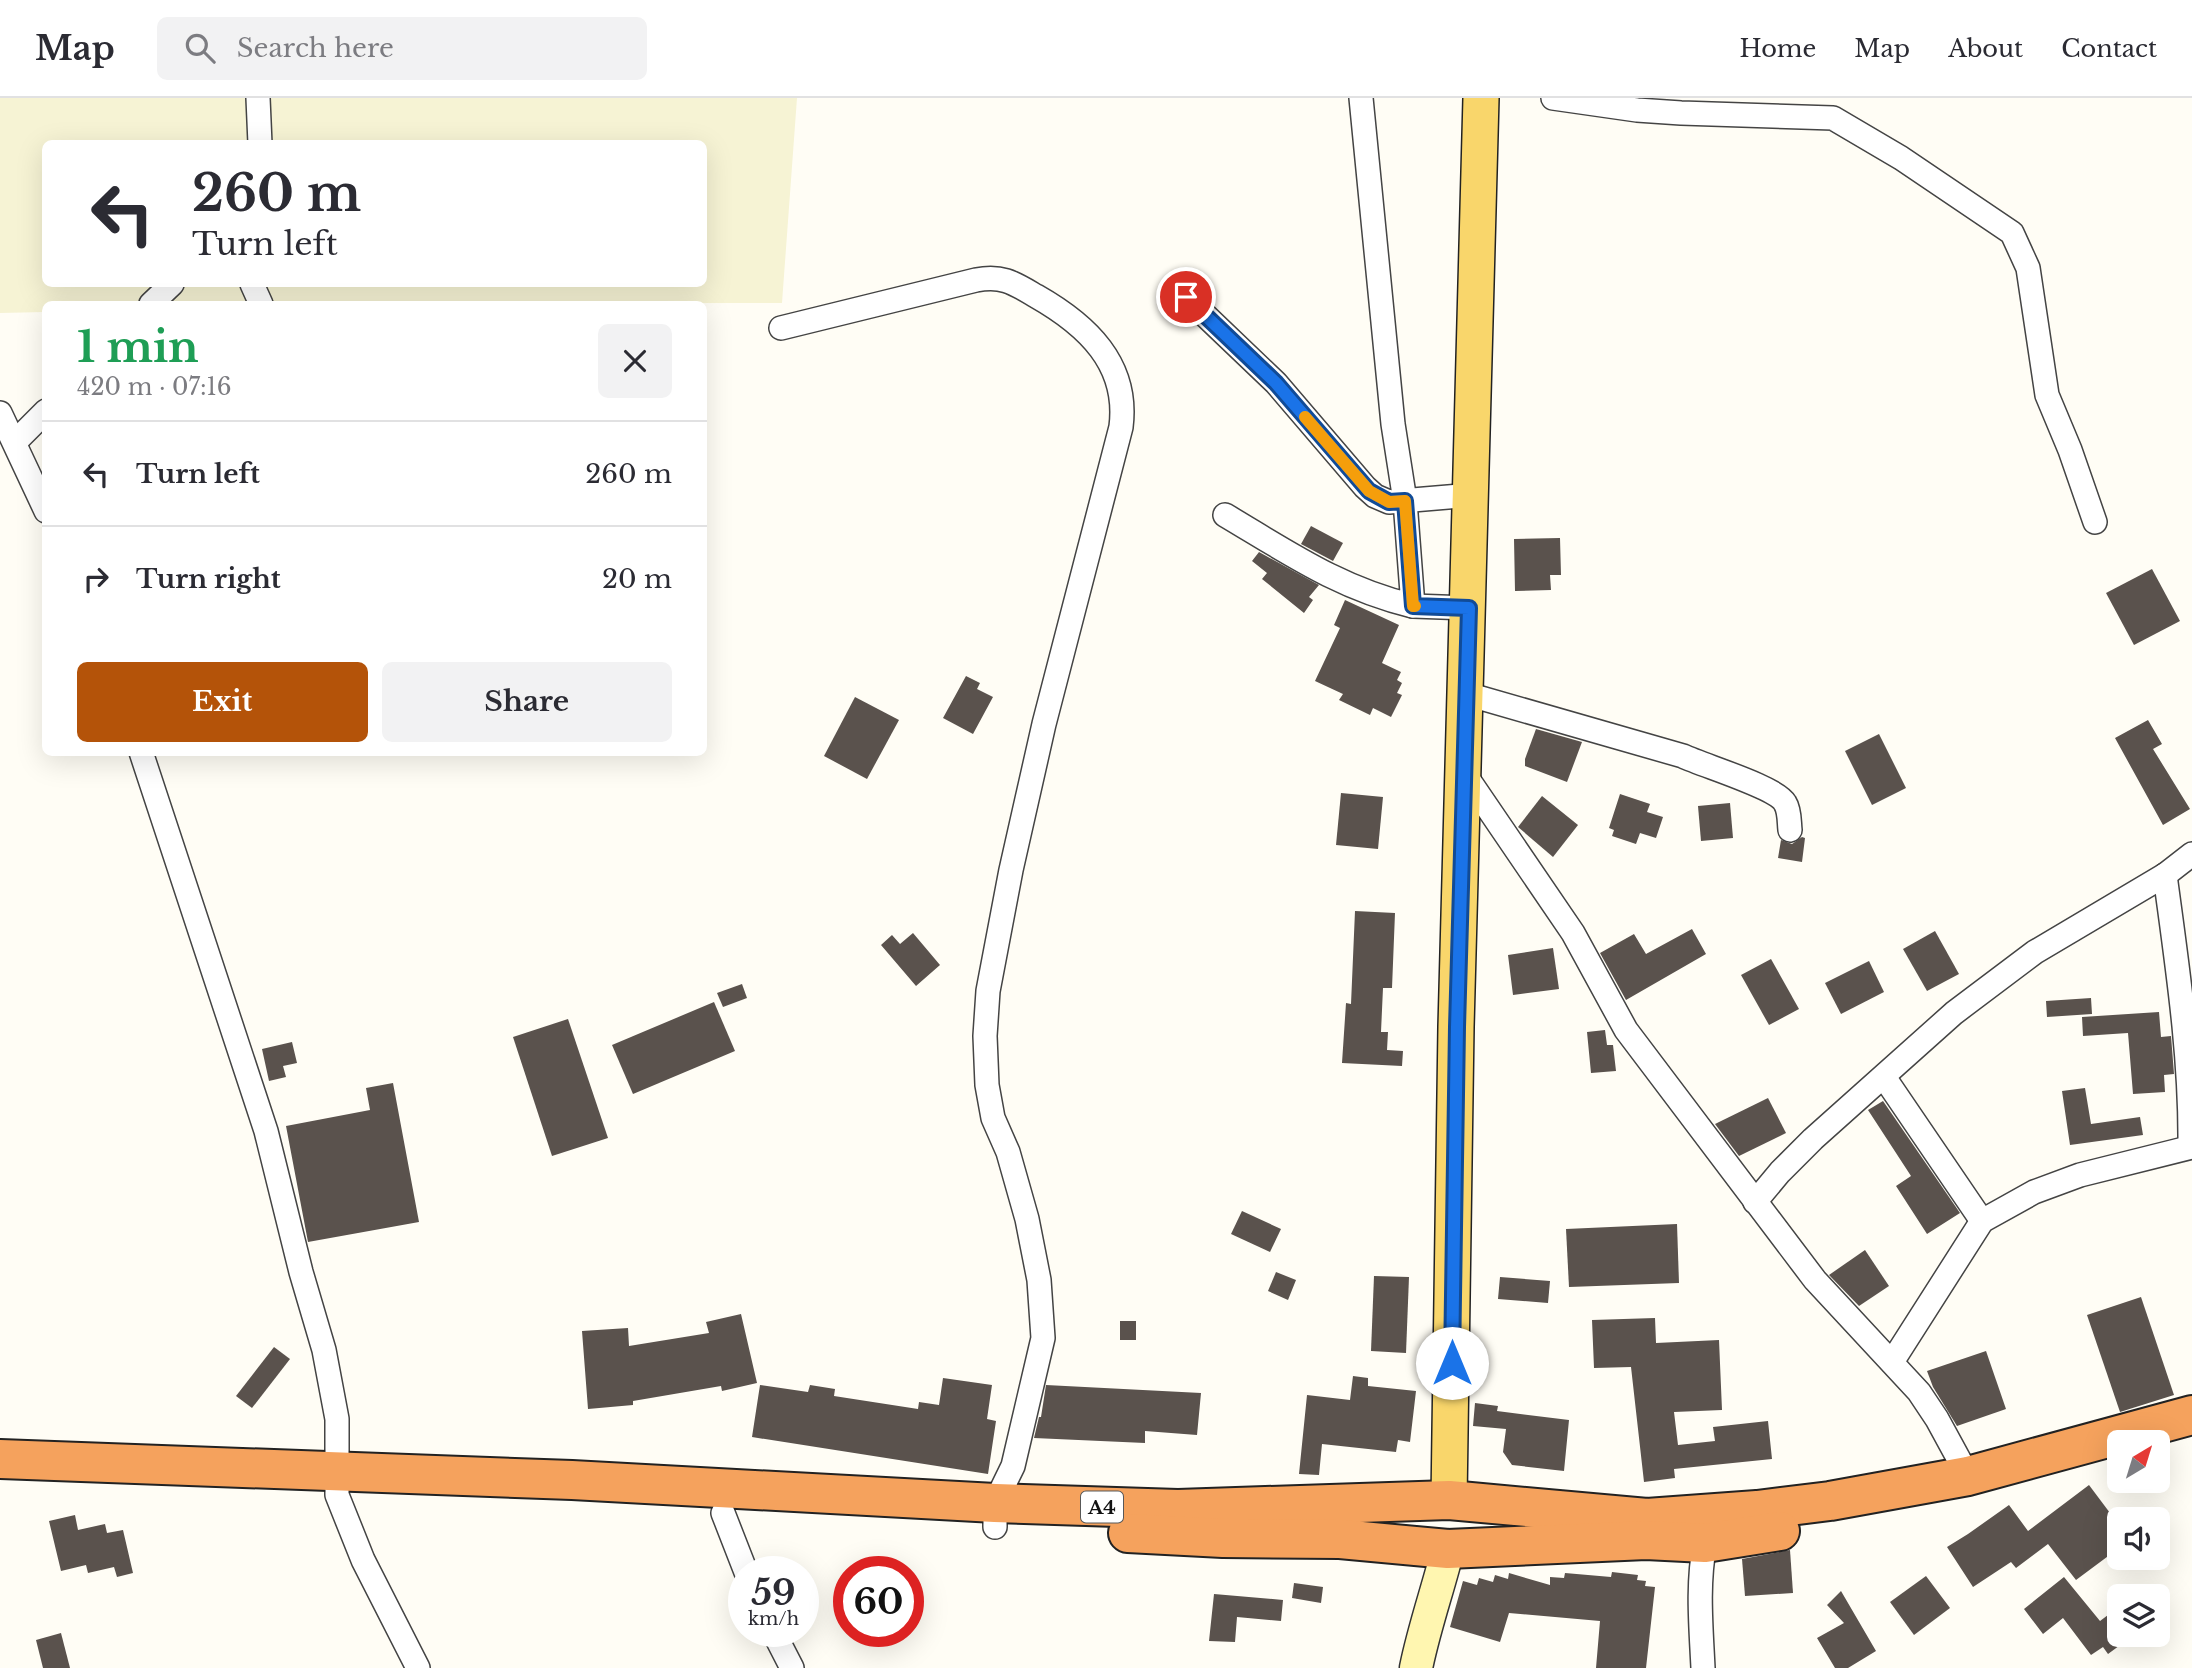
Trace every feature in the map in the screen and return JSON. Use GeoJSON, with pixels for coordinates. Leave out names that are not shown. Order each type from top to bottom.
{"type":"FeatureCollection","features":[{"type":"Feature","properties":{"kind":"highway","name":"A4"},"geometry":{"type":"LineString","coordinates":[[0,1459],[169,1477],[337,1483],[723,1513],[995,1515],[1177,1522],[1448,1549],[1498,1547],[1646,1529],[1830,1501],[1968,1476],[2192,1415]]}},
{"type":"Feature","properties":{"kind":"highway"},"geometry":{"type":"LineString","coordinates":[[2170,1449],[2192,1443]]}},
{"type":"Feature","properties":{"kind":"highway","name":"A4"},"geometry":{"type":"LineString","coordinates":[[1177,1522],[1387,1502],[1449,1500],[1500,1505],[1646,1529],[1705,1543],[2006,1490],[2107,1465]]}},
{"type":"Feature","properties":{"kind":"highway","name":"A4"},"geometry":{"type":"LineString","coordinates":[[0,1483],[169,1477]]}},
{"type":"Feature","properties":{"kind":"highway","name":"A4"},"geometry":{"type":"LineString","coordinates":[[337,1483],[572,1480],[995,1515]]}},
{"type":"Feature","properties":{"kind":"highway"},"geometry":{"type":"LineString","coordinates":[[1384,1543],[1381,1528],[1387,1502]]}},
{"type":"Feature","properties":{"kind":"highway"},"geometry":{"type":"LineString","coordinates":[[1498,1547],[1500,1505]]}},
{"type":"Feature","properties":{"kind":"main road"},"geometry":{"type":"LineString","coordinates":[[1449,1500],[1456,1040],[1481,98]]}},
{"type":"Feature","properties":{"kind":"street"},"geometry":{"type":"LineString","coordinates":[[258,98],[260,140]]}},
{"type":"Feature","properties":{"kind":"street"},"geometry":{"type":"LineString","coordinates":[[1362,98],[1393,424],[1405,501],[1413,606]]}},
{"type":"Feature","properties":{"kind":"street"},"geometry":{"type":"LineString","coordinates":[[1553,98],[1670,112],[1833,118],[1901,158],[2012,233],[2028,268],[2047,395],[2095,522]]}},
{"type":"Feature","properties":{"kind":"street"},"geometry":{"type":"LineString","coordinates":[[781,327],[992,277],[1011,281],[1083,327],[1099,343],[1121,391],[1121,427],[1044,724],[1011,870],[988,991],[985,1036],[987,1085],[993,1118],[1008,1152],[1027,1219],[1039,1280],[1043,1338],[1013,1466],[995,1515]]}},
{"type":"Feature","properties":{"kind":"street"},"geometry":{"type":"LineString","coordinates":[[155,301],[169,287]]}},
{"type":"Feature","properties":{"kind":"street"},"geometry":{"type":"LineString","coordinates":[[1186,297],[1276,383],[1369,491],[1389,502],[1472,495]]}},
{"type":"Feature","properties":{"kind":"street"},"geometry":{"type":"LineString","coordinates":[[0,413],[42,502]]}},
{"type":"Feature","properties":{"kind":"street"},"geometry":{"type":"LineString","coordinates":[[15,442],[42,415]]}},
{"type":"Feature","properties":{"kind":"street"},"geometry":{"type":"LineString","coordinates":[[1225,514],[1331,578],[1363,592],[1413,606],[1469,608]]}},
{"type":"Feature","properties":{"kind":"street"},"geometry":{"type":"LineString","coordinates":[[1466,694],[1683,756],[1711,769],[1764,787],[1782,798],[1787,806],[1790,830]]}},
{"type":"Feature","properties":{"kind":"street"},"geometry":{"type":"LineString","coordinates":[[142,756],[267,1131],[301,1272],[324,1350],[337,1419],[337,1483],[363,1560],[418,1668]]}},
{"type":"Feature","properties":{"kind":"street"},"geometry":{"type":"LineString","coordinates":[[1464,773],[1573,933],[1626,1030],[1815,1280],[1919,1392],[1968,1476]]}},
{"type":"Feature","properties":{"kind":"street"},"geometry":{"type":"LineString","coordinates":[[1755,1202],[1813,1139],[1954,1013],[2035,952],[2165,875],[2192,854]]}},
{"type":"Feature","properties":{"kind":"street"},"geometry":{"type":"LineString","coordinates":[[1892,1362],[1982,1221],[2034,1192],[2080,1175],[2191,1147],[2184,1009],[2165,875]]}},
{"type":"Feature","properties":{"kind":"street"},"geometry":{"type":"LineString","coordinates":[[1884,1077],[1982,1221]]}},
{"type":"Feature","properties":{"kind":"street"},"geometry":{"type":"LineString","coordinates":[[723,1513],[740,1556]]}},
{"type":"Feature","properties":{"kind":"street"},"geometry":{"type":"LineString","coordinates":[[1703,1668],[1699,1606],[1700,1568],[1705,1543]]}},
{"type":"Feature","properties":{"kind":"street"},"geometry":{"type":"LineString","coordinates":[[1416,1668],[1448,1549]]}},
{"type":"Feature","properties":{"kind":"street"},"geometry":{"type":"LineString","coordinates":[[781,1647],[792,1668]]}},
{"type":"Feature","properties":{"kind":"shaded area"},"geometry":{"type":"Polygon","coordinates":[[[0,98],[797,98],[782,303],[42,301],[42,312],[0,313],[0,98]]]}},
{"type":"Feature","properties":{"kind":"building"},"geometry":{"type":"Polygon","coordinates":[[[1311,526],[1343,543],[1333,561],[1301,544],[1311,526]]]}},
{"type":"Feature","properties":{"kind":"building"},"geometry":{"type":"Polygon","coordinates":[[[1560,538],[1561,575],[1550,575],[1551,590],[1515,591],[1514,539],[1560,538]]]}},
{"type":"Feature","properties":{"kind":"building"},"geometry":{"type":"Polygon","coordinates":[[[1259,552],[1319,585],[1309,597],[1313,600],[1304,613],[1262,579],[1267,573],[1252,561],[1259,552]]]}},
{"type":"Feature","properties":{"kind":"building"},"geometry":{"type":"Polygon","coordinates":[[[2152,569],[2180,621],[2134,645],[2106,593],[2152,569]]]}},
{"type":"Feature","properties":{"kind":"building"},"geometry":{"type":"Polygon","coordinates":[[[1345,600],[1399,625],[1382,663],[1401,672],[1397,680],[1402,683],[1397,693],[1402,695],[1391,717],[1373,708],[1370,715],[1339,700],[1343,694],[1315,681],[1340,628],[1334,625],[1345,600]]]}},
{"type":"Feature","properties":{"kind":"building"},"geometry":{"type":"Polygon","coordinates":[[[966,676],[980,683],[977,689],[993,697],[973,734],[943,718],[966,676]]]}},
{"type":"Feature","properties":{"kind":"building"},"geometry":{"type":"Polygon","coordinates":[[[855,697],[899,720],[867,779],[824,756],[855,697]]]}},
{"type":"Feature","properties":{"kind":"building"},"geometry":{"type":"Polygon","coordinates":[[[2148,720],[2162,744],[2153,749],[2190,809],[2163,825],[2115,738],[2148,720]]]}},
{"type":"Feature","properties":{"kind":"building"},"geometry":{"type":"Polygon","coordinates":[[[1536,729],[1582,742],[1567,782],[1525,766],[1536,729]]]}},
{"type":"Feature","properties":{"kind":"building"},"geometry":{"type":"Polygon","coordinates":[[[1879,734],[1906,788],[1872,805],[1845,751],[1879,734]]]}},
{"type":"Feature","properties":{"kind":"building"},"geometry":{"type":"Polygon","coordinates":[[[1341,793],[1383,797],[1378,849],[1336,845],[1341,793]]]}},
{"type":"Feature","properties":{"kind":"building"},"geometry":{"type":"Polygon","coordinates":[[[1620,794],[1650,804],[1647,812],[1663,817],[1656,838],[1640,833],[1636,844],[1612,836],[1614,830],[1609,828],[1620,794]]]}},
{"type":"Feature","properties":{"kind":"building"},"geometry":{"type":"Polygon","coordinates":[[[1542,796],[1578,825],[1553,857],[1518,827],[1542,796]]]}},
{"type":"Feature","properties":{"kind":"building"},"geometry":{"type":"Polygon","coordinates":[[[1730,803],[1733,838],[1701,841],[1698,806],[1730,803]]]}},
{"type":"Feature","properties":{"kind":"building"},"geometry":{"type":"Polygon","coordinates":[[[1802,837],[1805,838],[1802,862],[1778,858],[1781,840],[1792,844],[1802,837]]]}},
{"type":"Feature","properties":{"kind":"building"},"geometry":{"type":"Polygon","coordinates":[[[1355,911],[1395,913],[1392,988],[1383,988],[1381,1032],[1388,1032],[1387,1050],[1403,1051],[1402,1066],[1342,1063],[1346,1003],[1351,1004],[1355,911]]]}},
{"type":"Feature","properties":{"kind":"building"},"geometry":{"type":"Polygon","coordinates":[[[1692,929],[1706,954],[1626,1000],[1600,953],[1634,934],[1646,954],[1692,929]]]}},
{"type":"Feature","properties":{"kind":"building"},"geometry":{"type":"Polygon","coordinates":[[[1935,931],[1959,974],[1927,991],[1903,949],[1935,931]]]}},
{"type":"Feature","properties":{"kind":"building"},"geometry":{"type":"Polygon","coordinates":[[[913,933],[940,965],[916,986],[881,945],[892,935],[900,944],[913,933]]]}},
{"type":"Feature","properties":{"kind":"building"},"geometry":{"type":"Polygon","coordinates":[[[1553,948],[1559,989],[1513,995],[1508,955],[1553,948]]]}},
{"type":"Feature","properties":{"kind":"building"},"geometry":{"type":"Polygon","coordinates":[[[1771,959],[1799,1009],[1769,1025],[1741,975],[1771,959]]]}},
{"type":"Feature","properties":{"kind":"building"},"geometry":{"type":"Polygon","coordinates":[[[1869,961],[1884,992],[1841,1014],[1825,983],[1869,961]]]}},
{"type":"Feature","properties":{"kind":"building"},"geometry":{"type":"Polygon","coordinates":[[[742,984],[747,998],[723,1007],[717,993],[742,984]]]}},
{"type":"Feature","properties":{"kind":"building"},"geometry":{"type":"Polygon","coordinates":[[[2091,998],[2092,1014],[2047,1017],[2046,1001],[2091,998]]]}},
{"type":"Feature","properties":{"kind":"building"},"geometry":{"type":"Polygon","coordinates":[[[714,1002],[735,1051],[633,1094],[612,1045],[714,1002]]]}},
{"type":"Feature","properties":{"kind":"building"},"geometry":{"type":"Polygon","coordinates":[[[2159,1012],[2161,1037],[2171,1036],[2174,1074],[2164,1075],[2165,1092],[2133,1094],[2128,1033],[2083,1036],[2082,1017],[2159,1012]]]}},
{"type":"Feature","properties":{"kind":"building"},"geometry":{"type":"Polygon","coordinates":[[[568,1019],[608,1138],[552,1156],[513,1037],[568,1019]]]}},
{"type":"Feature","properties":{"kind":"building"},"geometry":{"type":"Polygon","coordinates":[[[1605,1030],[1607,1045],[1613,1045],[1616,1071],[1591,1073],[1587,1032],[1605,1030]]]}},
{"type":"Feature","properties":{"kind":"building"},"geometry":{"type":"Polygon","coordinates":[[[292,1042],[297,1063],[283,1066],[286,1077],[269,1081],[262,1049],[292,1042]]]}},
{"type":"Feature","properties":{"kind":"building"},"geometry":{"type":"Polygon","coordinates":[[[393,1083],[419,1222],[308,1242],[286,1126],[370,1110],[366,1088],[393,1083]]]}},
{"type":"Feature","properties":{"kind":"building"},"geometry":{"type":"Polygon","coordinates":[[[2085,1088],[2091,1124],[2140,1117],[2143,1135],[2070,1145],[2062,1091],[2085,1088]]]}},
{"type":"Feature","properties":{"kind":"building"},"geometry":{"type":"Polygon","coordinates":[[[1768,1098],[1786,1133],[1739,1156],[1715,1124],[1768,1098]]]}},
{"type":"Feature","properties":{"kind":"building"},"geometry":{"type":"Polygon","coordinates":[[[1883,1101],[1960,1213],[1927,1234],[1896,1186],[1911,1176],[1868,1110],[1883,1101]]]}},
{"type":"Feature","properties":{"kind":"building"},"geometry":{"type":"Polygon","coordinates":[[[1242,1211],[1281,1229],[1270,1252],[1231,1234],[1242,1211]]]}},
{"type":"Feature","properties":{"kind":"building"},"geometry":{"type":"Polygon","coordinates":[[[1677,1224],[1679,1283],[1569,1287],[1566,1229],[1677,1224]]]}},
{"type":"Feature","properties":{"kind":"building"},"geometry":{"type":"Polygon","coordinates":[[[1865,1250],[1889,1286],[1859,1306],[1829,1275],[1865,1250]]]}},
{"type":"Feature","properties":{"kind":"building"},"geometry":{"type":"Polygon","coordinates":[[[1276,1272],[1296,1280],[1288,1300],[1268,1291],[1276,1272]]]}},
{"type":"Feature","properties":{"kind":"building"},"geometry":{"type":"Polygon","coordinates":[[[1374,1276],[1409,1277],[1406,1353],[1371,1351],[1374,1276]]]}},
{"type":"Feature","properties":{"kind":"building"},"geometry":{"type":"Polygon","coordinates":[[[1500,1277],[1550,1281],[1548,1303],[1498,1299],[1500,1277]]]}},
{"type":"Feature","properties":{"kind":"building"},"geometry":{"type":"Polygon","coordinates":[[[2141,1297],[2174,1395],[2120,1412],[2087,1315],[2141,1297]]]}},
{"type":"Feature","properties":{"kind":"building"},"geometry":{"type":"Polygon","coordinates":[[[741,1314],[757,1383],[722,1391],[721,1386],[633,1401],[633,1405],[588,1409],[582,1331],[628,1328],[629,1346],[709,1333],[706,1322],[741,1314]]]}},
{"type":"Feature","properties":{"kind":"building"},"geometry":{"type":"Polygon","coordinates":[[[1655,1318],[1656,1343],[1719,1340],[1722,1410],[1674,1412],[1678,1445],[1715,1441],[1713,1427],[1768,1421],[1772,1459],[1674,1469],[1675,1478],[1644,1482],[1631,1367],[1594,1368],[1592,1320],[1655,1318]]]}},
{"type":"Feature","properties":{"kind":"building"},"geometry":{"type":"Polygon","coordinates":[[[1120,1321],[1136,1321],[1136,1340],[1120,1340],[1120,1321]]]}},
{"type":"Feature","properties":{"kind":"building"},"geometry":{"type":"Polygon","coordinates":[[[274,1347],[290,1359],[252,1408],[236,1396],[274,1347]]]}},
{"type":"Feature","properties":{"kind":"building"},"geometry":{"type":"Polygon","coordinates":[[[1986,1351],[2006,1409],[1957,1426],[1933,1387],[1927,1371],[1986,1351]]]}},
{"type":"Feature","properties":{"kind":"building"},"geometry":{"type":"Polygon","coordinates":[[[1353,1376],[1368,1378],[1368,1386],[1416,1391],[1410,1442],[1398,1440],[1396,1452],[1322,1444],[1319,1475],[1299,1474],[1307,1395],[1350,1400],[1353,1376]]]}},
{"type":"Feature","properties":{"kind":"building"},"geometry":{"type":"Polygon","coordinates":[[[943,1378],[992,1385],[987,1419],[996,1421],[988,1474],[752,1437],[760,1385],[808,1392],[810,1385],[835,1389],[834,1396],[918,1409],[919,1402],[939,1405],[943,1378]]]}},
{"type":"Feature","properties":{"kind":"building"},"geometry":{"type":"Polygon","coordinates":[[[1046,1385],[1201,1393],[1197,1435],[1145,1431],[1145,1443],[1034,1438],[1041,1417],[1046,1385]]]}},
{"type":"Feature","properties":{"kind":"building"},"geometry":{"type":"Polygon","coordinates":[[[1475,1403],[1498,1406],[1497,1411],[1569,1420],[1564,1471],[1512,1465],[1503,1452],[1506,1429],[1473,1426],[1475,1403]]]}},
{"type":"Feature","properties":{"kind":"building"},"geometry":{"type":"Polygon","coordinates":[[[2089,1485],[2107,1509],[2107,1557],[2076,1580],[2048,1544],[2016,1568],[2011,1562],[1973,1587],[1947,1547],[2009,1505],[2028,1531],[2089,1485]]]}},
{"type":"Feature","properties":{"kind":"building"},"geometry":{"type":"Polygon","coordinates":[[[75,1515],[78,1530],[105,1524],[107,1533],[123,1530],[133,1573],[117,1577],[114,1567],[88,1573],[86,1565],[61,1571],[49,1521],[75,1515]]]}},
{"type":"Feature","properties":{"kind":"building"},"geometry":{"type":"Polygon","coordinates":[[[1790,1550],[1793,1593],[1745,1596],[1742,1559],[1790,1550]]]}},
{"type":"Feature","properties":{"kind":"building"},"geometry":{"type":"Polygon","coordinates":[[[1612,1572],[1638,1575],[1637,1580],[1646,1581],[1645,1586],[1655,1587],[1646,1668],[1596,1668],[1600,1621],[1509,1613],[1500,1642],[1450,1627],[1463,1581],[1477,1585],[1479,1578],[1493,1582],[1495,1575],[1508,1579],[1509,1573],[1550,1585],[1550,1577],[1564,1578],[1565,1573],[1611,1577],[1612,1572]]]}},
{"type":"Feature","properties":{"kind":"building"},"geometry":{"type":"Polygon","coordinates":[[[1926,1576],[1950,1608],[1914,1635],[1890,1602],[1926,1576]]]}},
{"type":"Feature","properties":{"kind":"building"},"geometry":{"type":"Polygon","coordinates":[[[2064,1577],[2100,1621],[2107,1616],[2107,1647],[2118,1647],[2108,1654],[2103,1647],[2091,1655],[2063,1618],[2043,1634],[2024,1609],[2064,1577]]]}},
{"type":"Feature","properties":{"kind":"building"},"geometry":{"type":"Polygon","coordinates":[[[1294,1583],[1323,1587],[1321,1603],[1292,1598],[1294,1583]]]}},
{"type":"Feature","properties":{"kind":"building"},"geometry":{"type":"Polygon","coordinates":[[[1841,1591],[1876,1651],[1848,1668],[1835,1668],[1817,1638],[1844,1623],[1827,1605],[1841,1591]]]}},
{"type":"Feature","properties":{"kind":"building"},"geometry":{"type":"Polygon","coordinates":[[[1214,1594],[1283,1600],[1281,1621],[1237,1617],[1235,1642],[1209,1641],[1214,1594]]]}},
{"type":"Feature","properties":{"kind":"building"},"geometry":{"type":"Polygon","coordinates":[[[61,1633],[70,1668],[43,1668],[36,1640],[61,1633]]]}},
{"type":"Feature","properties":{"kind":"slow traffic"},"geometry":{"type":"LineString","coordinates":[[1305,417],[1369,491],[1389,502],[1405,501],[1415,606]]}},
{"type":"Feature","properties":{"kind":"route"},"geometry":{"type":"LineString","coordinates":[[1186,297],[1276,383],[1369,491],[1389,502],[1405,501],[1413,606],[1469,608],[1453,1197],[1452,1363]]}}]}
